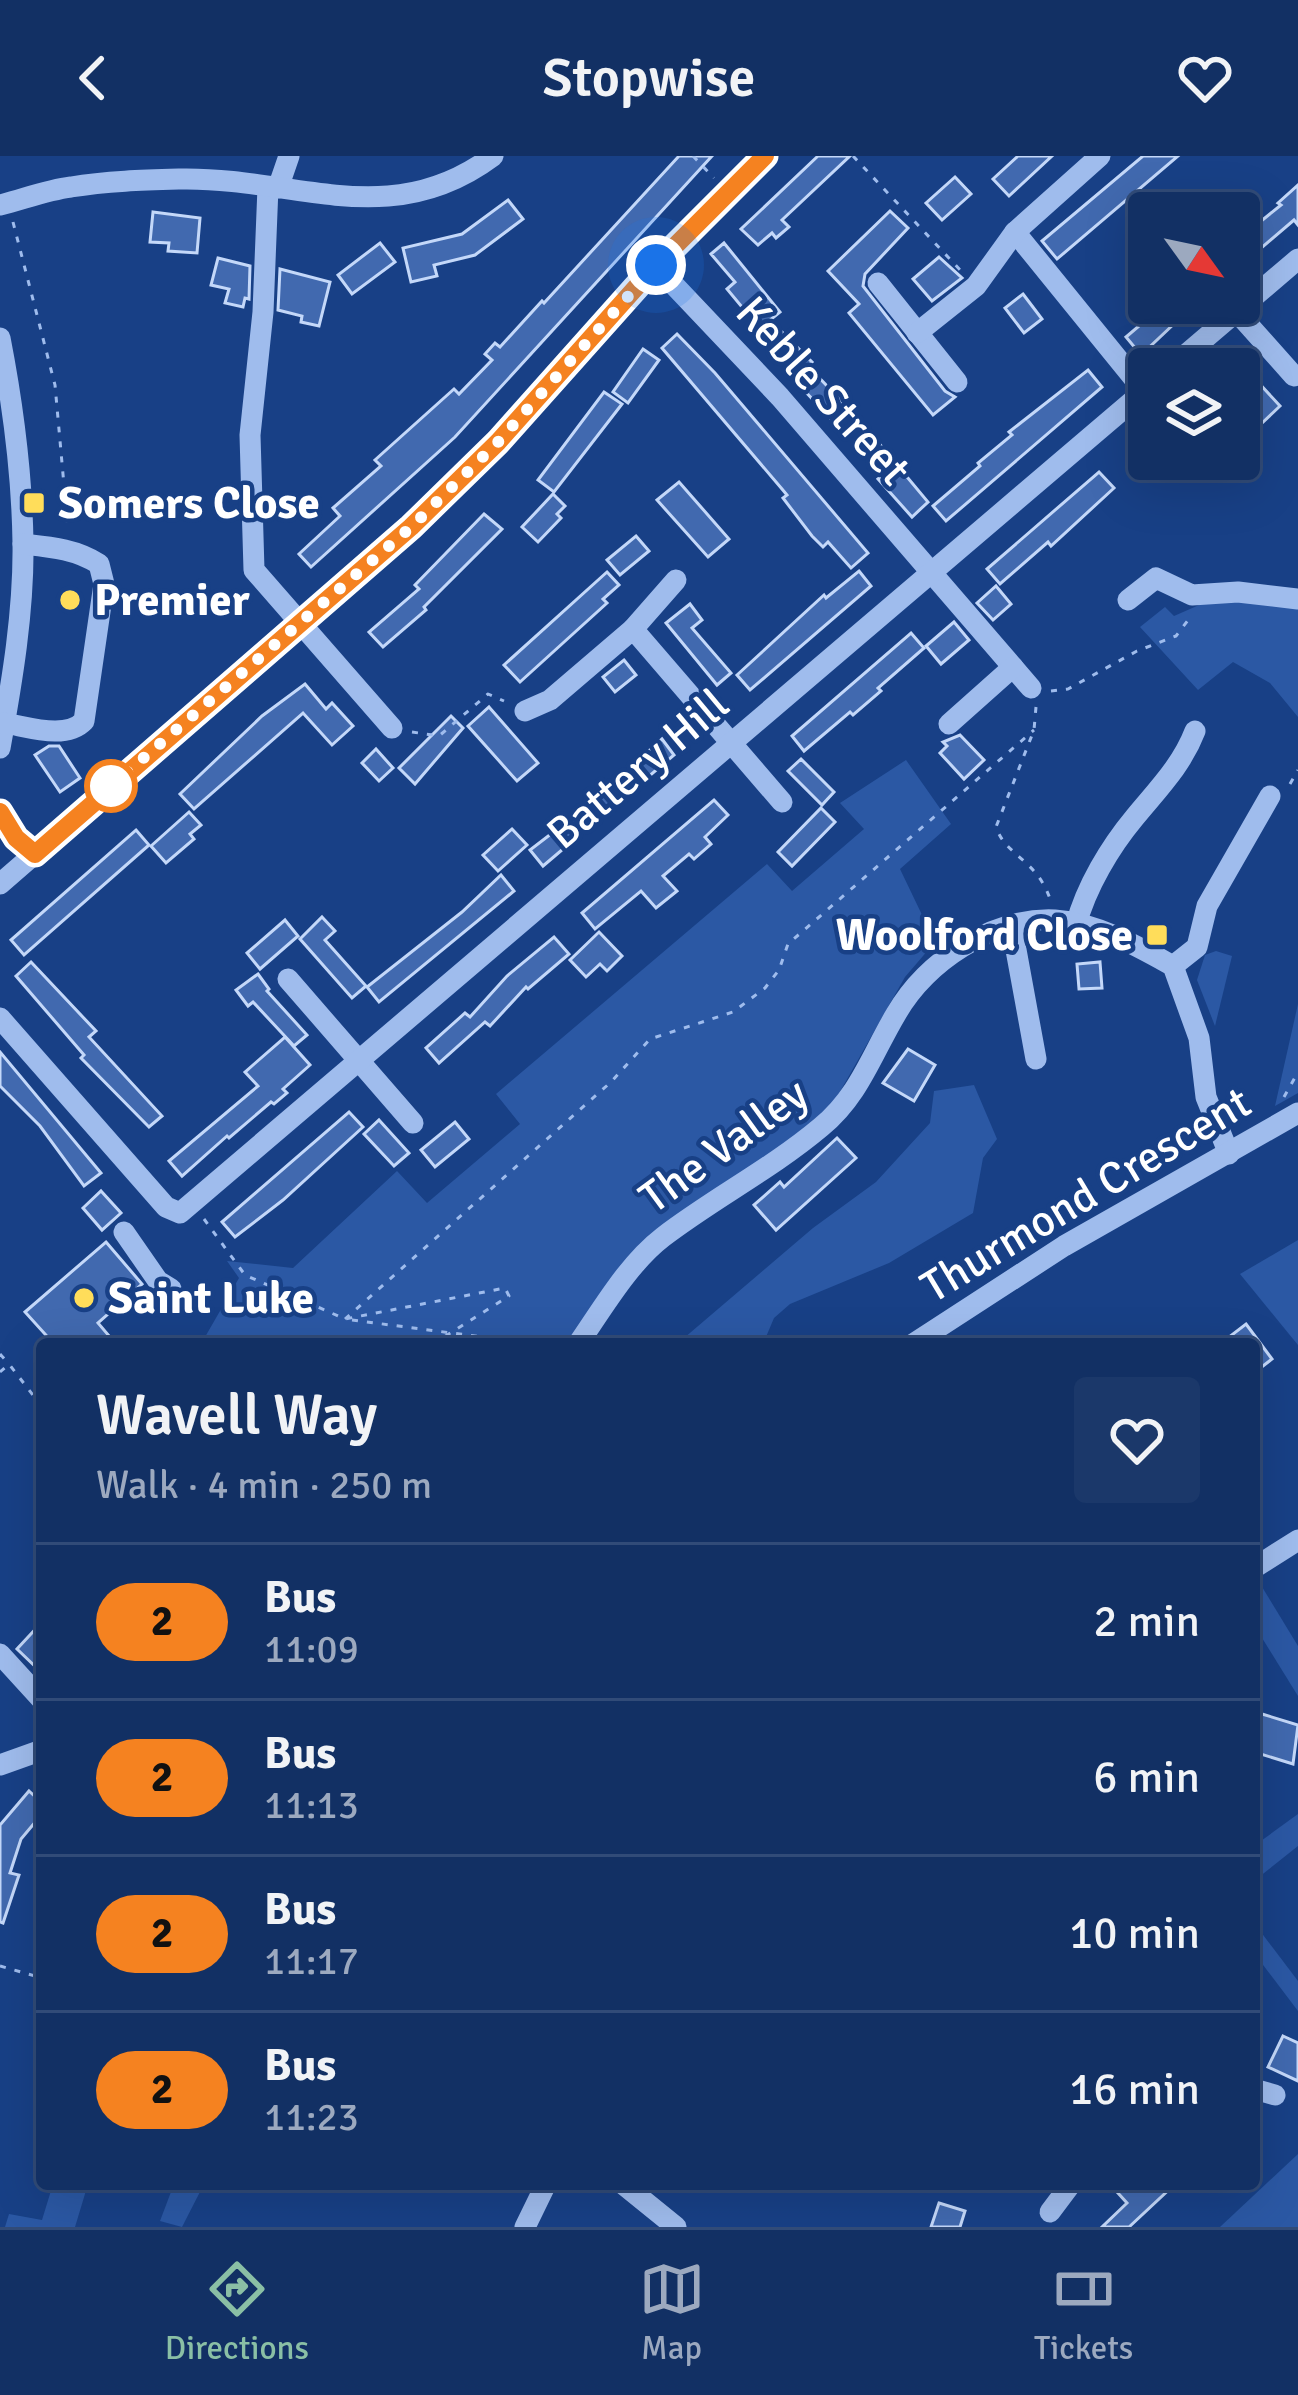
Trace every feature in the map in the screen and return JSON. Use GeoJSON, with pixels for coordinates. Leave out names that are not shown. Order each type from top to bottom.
{"type":"FeatureCollection","features":[{"type":"Feature","properties":{"kind":"street"},"geometry":{"type":"LineString","coordinates":[[289,156],[273,187],[250,435],[254,570],[392,728]]}},
{"type":"Feature","properties":{"kind":"street"},"geometry":{"type":"LineString","coordinates":[[4,204],[70,187],[186,179],[340,199],[418,193],[451,182],[493,156]]}},
{"type":"Feature","properties":{"kind":"street"},"geometry":{"type":"LineString","coordinates":[[0,884],[411,527],[481,460],[656,265],[766,156]]}},
{"type":"Feature","properties":{"kind":"street"},"geometry":{"type":"LineString","coordinates":[[917,333],[976,286],[1016,232],[1100,156]]}},
{"type":"Feature","properties":{"kind":"street"},"geometry":{"type":"LineString","coordinates":[[1016,232],[1128,366]]}},
{"type":"Feature","properties":{"kind":"street"},"geometry":{"type":"LineString","coordinates":[[1260,290],[1298,259]]}},
{"type":"Feature","properties":{"kind":"street","name":"Keble Street"},"geometry":{"type":"LineString","coordinates":[[656,265],[780,397],[1031,688]]}},
{"type":"Feature","properties":{"kind":"street"},"geometry":{"type":"LineString","coordinates":[[878,284],[957,382]]}},
{"type":"Feature","properties":{"kind":"street"},"geometry":{"type":"LineString","coordinates":[[1193,348],[1220,324]]}},
{"type":"Feature","properties":{"kind":"street"},"geometry":{"type":"LineString","coordinates":[[1247,324],[1294,376]]}},
{"type":"Feature","properties":{"kind":"street"},"geometry":{"type":"LineString","coordinates":[[0,338],[13,410],[9,488],[23,544],[0,748]]}},
{"type":"Feature","properties":{"kind":"street","name":"Battery Hill"},"geometry":{"type":"LineString","coordinates":[[185,1209],[1128,405]]}},
{"type":"Feature","properties":{"kind":"street"},"geometry":{"type":"LineString","coordinates":[[4,723],[64,732],[80,727],[104,574],[99,564],[66,549],[23,544]]}},
{"type":"Feature","properties":{"kind":"street"},"geometry":{"type":"LineString","coordinates":[[1128,600],[1156,578],[1192,595],[1210,592],[1298,599]]}},
{"type":"Feature","properties":{"kind":"street"},"geometry":{"type":"LineString","coordinates":[[525,711],[550,700],[634,629],[676,580]]}},
{"type":"Feature","properties":{"kind":"street"},"geometry":{"type":"LineString","coordinates":[[634,629],[782,802]]}},
{"type":"Feature","properties":{"kind":"street"},"geometry":{"type":"LineString","coordinates":[[949,724],[1013,667]]}},
{"type":"Feature","properties":{"kind":"street"},"geometry":{"type":"LineString","coordinates":[[1066,923],[1136,816],[1161,789],[1195,731]]}},
{"type":"Feature","properties":{"kind":"street"},"geometry":{"type":"LineString","coordinates":[[1229,1154],[1206,1097],[1198,1039],[1173,967],[1197,946],[1207,907],[1270,796]]}},
{"type":"Feature","properties":{"kind":"street"},"geometry":{"type":"LineString","coordinates":[[0,812],[16,838],[35,854]]}},
{"type":"Feature","properties":{"kind":"street","name":"The Valley"},"geometry":{"type":"LineString","coordinates":[[582,1338],[628,1273],[660,1239],[764,1172],[844,1106],[914,988],[942,960],[976,938],[1012,928],[1066,923],[1109,933],[1173,967]]}},
{"type":"Feature","properties":{"kind":"street"},"geometry":{"type":"LineString","coordinates":[[1012,928],[1036,1060]]}},
{"type":"Feature","properties":{"kind":"street"},"geometry":{"type":"LineString","coordinates":[[288,979],[412,1124]]}},
{"type":"Feature","properties":{"kind":"street"},"geometry":{"type":"LineString","coordinates":[[0,1018],[166,1207],[185,1209]]}},
{"type":"Feature","properties":{"kind":"street","name":"Thurmond Crescent"},"geometry":{"type":"LineString","coordinates":[[922,1338],[1064,1246],[1298,1113]]}},
{"type":"Feature","properties":{"kind":"street"},"geometry":{"type":"LineString","coordinates":[[124,1232],[158,1281],[171,1289]]}},
{"type":"Feature","properties":{"kind":"street"},"geometry":{"type":"LineString","coordinates":[[1260,1564],[1298,1540]]}},
{"type":"Feature","properties":{"kind":"street"},"geometry":{"type":"LineString","coordinates":[[0,1654],[36,1693]]}},
{"type":"Feature","properties":{"kind":"street"},"geometry":{"type":"LineString","coordinates":[[0,1765],[36,1758]]}},
{"type":"Feature","properties":{"kind":"street"},"geometry":{"type":"LineString","coordinates":[[525,2227],[543,2190]]}},
{"type":"Feature","properties":{"kind":"street"},"geometry":{"type":"LineString","coordinates":[[630,2190],[676,2227]]}},
{"type":"Feature","properties":{"kind":"street"},"geometry":{"type":"LineString","coordinates":[[1050,2212],[1066,2190]]}},
{"type":"Feature","properties":{"kind":"path"},"geometry":{"type":"LineString","coordinates":[[693,156],[728,192]]}},
{"type":"Feature","properties":{"kind":"path"},"geometry":{"type":"LineString","coordinates":[[853,156],[976,286]]}},
{"type":"Feature","properties":{"kind":"path"},"geometry":{"type":"LineString","coordinates":[[4,204],[55,385],[68,512],[66,549]]}},
{"type":"Feature","properties":{"kind":"path"},"geometry":{"type":"LineString","coordinates":[[1066,923],[1045,882],[1031,864],[1000,840],[996,826],[1034,730],[1036,702],[1031,688],[1068,689],[1137,651],[1176,636],[1210,592]]}},
{"type":"Feature","properties":{"kind":"path"},"geometry":{"type":"LineString","coordinates":[[392,728],[440,736],[488,694],[525,711]]}},
{"type":"Feature","properties":{"kind":"path"},"geometry":{"type":"LineString","coordinates":[[345,1319],[611,1082],[650,1039],[733,1012],[766,988],[788,944],[1034,730]]}},
{"type":"Feature","properties":{"kind":"path"},"geometry":{"type":"LineString","coordinates":[[185,1209],[245,1275],[345,1319],[496,1338]]}},
{"type":"Feature","properties":{"kind":"path"},"geometry":{"type":"LineString","coordinates":[[345,1319],[505,1288],[509,1296],[443,1338]]}},
{"type":"Feature","properties":{"kind":"path"},"geometry":{"type":"LineString","coordinates":[[0,1354],[36,1398]]}},
{"type":"Feature","properties":{"kind":"path"},"geometry":{"type":"LineString","coordinates":[[0,1372],[9,1364]]}},
{"type":"Feature","properties":{"kind":"path"},"geometry":{"type":"LineString","coordinates":[[0,1966],[36,1976]]}},
{"type":"Feature","properties":{"kind":"shaded area"},"geometry":{"type":"Polygon","coordinates":[[[1244,599],[1298,607],[1298,717],[1270,683],[1233,662],[1198,690],[1140,627],[1165,607],[1174,616],[1206,602],[1244,599]]]}},
{"type":"Feature","properties":{"kind":"shaded area"},"geometry":{"type":"Polygon","coordinates":[[[906,760],[951,824],[900,869],[935,942],[905,977],[833,1104],[606,1288],[570,1338],[204,1338],[239,1278],[227,1261],[293,1268],[397,1171],[427,1203],[520,1124],[496,1094],[767,864],[792,891],[864,829],[840,803],[906,760]]]}},
{"type":"Feature","properties":{"kind":"shaded area"},"geometry":{"type":"Polygon","coordinates":[[[1216,951],[1232,956],[1215,1026],[1197,980],[1205,955],[1216,951]]]}},
{"type":"Feature","properties":{"kind":"shaded area"},"geometry":{"type":"Polygon","coordinates":[[[1298,1004],[1298,1093],[1275,1106],[1298,1004]]]}},
{"type":"Feature","properties":{"kind":"shaded area"},"geometry":{"type":"Polygon","coordinates":[[[974,1085],[997,1139],[983,1158],[973,1213],[889,1263],[790,1304],[774,1318],[766,1338],[684,1338],[813,1228],[876,1182],[930,1123],[934,1091],[974,1085]]]}},
{"type":"Feature","properties":{"kind":"shaded area"},"geometry":{"type":"Polygon","coordinates":[[[1298,1240],[1298,1345],[1240,1274],[1298,1240]]]}},
{"type":"Feature","properties":{"kind":"shaded area"},"geometry":{"type":"Polygon","coordinates":[[[1260,1584],[1298,1646],[1298,1696],[1260,1635],[1260,1584]]]}},
{"type":"Feature","properties":{"kind":"shaded area"},"geometry":{"type":"Polygon","coordinates":[[[1298,1814],[1298,1846],[1260,1876],[1260,1842],[1298,1814]]]}},
{"type":"Feature","properties":{"kind":"shaded area"},"geometry":{"type":"Polygon","coordinates":[[[1260,1931],[1298,1981],[1298,2011],[1260,1961],[1260,1931]]]}},
{"type":"Feature","properties":{"kind":"shaded area"},"geometry":{"type":"Polygon","coordinates":[[[1298,2154],[1298,2227],[1220,2227],[1260,2190],[1298,2154]]]}},
{"type":"Feature","properties":{"kind":"shaded area"},"geometry":{"type":"Polygon","coordinates":[[[51,2190],[86,2190],[75,2227],[5,2227],[9,2214],[42,2220],[51,2190]]]}},
{"type":"Feature","properties":{"kind":"shaded area"},"geometry":{"type":"Polygon","coordinates":[[[172,2190],[201,2190],[182,2227],[160,2221],[172,2190]]]}},
{"type":"Feature","properties":{"kind":"building"},"geometry":{"type":"Polygon","coordinates":[[[679,156],[712,156],[455,437],[311,567],[299,554],[340,516],[333,508],[381,466],[375,460],[454,389],[459,394],[492,360],[485,354],[495,343],[500,347],[544,303],[679,156]]]}},
{"type":"Feature","properties":{"kind":"building"},"geometry":{"type":"Polygon","coordinates":[[[818,156],[850,156],[782,220],[789,227],[758,245],[741,229],[818,156]]]}},
{"type":"Feature","properties":{"kind":"building"},"geometry":{"type":"Polygon","coordinates":[[[1018,156],[1052,156],[1009,196],[993,179],[1018,156]]]}},
{"type":"Feature","properties":{"kind":"building"},"geometry":{"type":"Polygon","coordinates":[[[1143,156],[1178,156],[1136,192],[1128,192],[1128,199],[1057,259],[1042,241],[1143,156]]]}},
{"type":"Feature","properties":{"kind":"building"},"geometry":{"type":"Polygon","coordinates":[[[955,177],[971,194],[942,220],[926,203],[955,177]]]}},
{"type":"Feature","properties":{"kind":"building"},"geometry":{"type":"Polygon","coordinates":[[[1298,185],[1298,225],[1294,220],[1260,249],[1260,222],[1281,205],[1278,203],[1298,185]]]}},
{"type":"Feature","properties":{"kind":"building"},"geometry":{"type":"Polygon","coordinates":[[[508,200],[523,219],[475,255],[434,265],[437,276],[411,282],[403,248],[462,234],[508,200]]]}},
{"type":"Feature","properties":{"kind":"building"},"geometry":{"type":"Polygon","coordinates":[[[890,211],[908,228],[865,274],[863,286],[945,391],[955,397],[933,415],[849,313],[859,304],[828,271],[890,211]]]}},
{"type":"Feature","properties":{"kind":"building"},"geometry":{"type":"Polygon","coordinates":[[[153,212],[200,218],[197,253],[168,251],[169,243],[150,242],[153,212]]]}},
{"type":"Feature","properties":{"kind":"building"},"geometry":{"type":"Polygon","coordinates":[[[380,243],[395,262],[352,294],[338,275],[380,243]]]}},
{"type":"Feature","properties":{"kind":"building"},"geometry":{"type":"Polygon","coordinates":[[[724,243],[780,312],[770,320],[850,410],[836,424],[762,341],[766,336],[727,289],[735,282],[711,254],[724,243]]]}},
{"type":"Feature","properties":{"kind":"building"},"geometry":{"type":"Polygon","coordinates":[[[939,257],[962,278],[932,301],[913,279],[939,257]]]}},
{"type":"Feature","properties":{"kind":"building"},"geometry":{"type":"Polygon","coordinates":[[[218,258],[250,266],[249,299],[245,298],[243,307],[225,303],[229,289],[211,285],[218,258]]]}},
{"type":"Feature","properties":{"kind":"building"},"geometry":{"type":"Polygon","coordinates":[[[280,269],[330,282],[319,326],[278,310],[280,269]]]}},
{"type":"Feature","properties":{"kind":"building"},"geometry":{"type":"Polygon","coordinates":[[[1023,294],[1042,319],[1024,333],[1005,308],[1023,294]]]}},
{"type":"Feature","properties":{"kind":"building"},"geometry":{"type":"Polygon","coordinates":[[[1141,324],[1174,324],[1148,348],[1135,348],[1126,337],[1141,324]]]}},
{"type":"Feature","properties":{"kind":"building"},"geometry":{"type":"Polygon","coordinates":[[[677,334],[868,553],[851,568],[828,542],[823,547],[812,536],[783,498],[787,495],[662,348],[677,334]]]}},
{"type":"Feature","properties":{"kind":"building"},"geometry":{"type":"Polygon","coordinates":[[[643,349],[659,360],[628,403],[613,392],[643,349]]]}},
{"type":"Feature","properties":{"kind":"building"},"geometry":{"type":"Polygon","coordinates":[[[1088,370],[1102,387],[946,521],[933,506],[1012,435],[1009,432],[1088,370]]]}},
{"type":"Feature","properties":{"kind":"building"},"geometry":{"type":"Polygon","coordinates":[[[1260,384],[1280,406],[1260,425],[1260,384]]]}},
{"type":"Feature","properties":{"kind":"building"},"geometry":{"type":"Polygon","coordinates":[[[604,392],[622,404],[554,492],[538,480],[604,392]]]}},
{"type":"Feature","properties":{"kind":"building"},"geometry":{"type":"Polygon","coordinates":[[[877,441],[928,502],[912,517],[878,479],[883,475],[863,453],[877,441]]]}},
{"type":"Feature","properties":{"kind":"building"},"geometry":{"type":"Polygon","coordinates":[[[1099,472],[1114,488],[1051,546],[1048,542],[1000,584],[987,569],[1099,472]]]}},
{"type":"Feature","properties":{"kind":"building"},"geometry":{"type":"Polygon","coordinates":[[[679,482],[729,539],[708,557],[657,500],[679,482]]]}},
{"type":"Feature","properties":{"kind":"building"},"geometry":{"type":"Polygon","coordinates":[[[553,494],[565,506],[557,514],[561,518],[538,542],[522,527],[553,494]]]}},
{"type":"Feature","properties":{"kind":"building"},"geometry":{"type":"Polygon","coordinates":[[[484,514],[502,529],[426,610],[383,647],[369,632],[419,589],[415,585],[484,514]]]}},
{"type":"Feature","properties":{"kind":"building"},"geometry":{"type":"Polygon","coordinates":[[[636,536],[649,551],[620,575],[607,560],[636,536]]]}},
{"type":"Feature","properties":{"kind":"building"},"geometry":{"type":"Polygon","coordinates":[[[859,571],[871,586],[750,690],[737,675],[824,595],[826,598],[859,571]]]}},
{"type":"Feature","properties":{"kind":"building"},"geometry":{"type":"Polygon","coordinates":[[[607,572],[619,585],[603,599],[607,603],[520,682],[504,665],[607,572]]]}},
{"type":"Feature","properties":{"kind":"building"},"geometry":{"type":"Polygon","coordinates":[[[996,586],[1011,604],[993,620],[977,603],[996,586]]]}},
{"type":"Feature","properties":{"kind":"building"},"geometry":{"type":"Polygon","coordinates":[[[690,604],[702,620],[692,628],[731,673],[717,685],[666,623],[690,604]]]}},
{"type":"Feature","properties":{"kind":"building"},"geometry":{"type":"Polygon","coordinates":[[[954,622],[969,640],[941,664],[926,646],[954,622]]]}},
{"type":"Feature","properties":{"kind":"building"},"geometry":{"type":"Polygon","coordinates":[[[911,633],[924,648],[878,688],[881,691],[804,751],[792,736],[911,633]]]}},
{"type":"Feature","properties":{"kind":"building"},"geometry":{"type":"Polygon","coordinates":[[[624,660],[636,675],[615,692],[603,677],[624,660]]]}},
{"type":"Feature","properties":{"kind":"building"},"geometry":{"type":"Polygon","coordinates":[[[305,684],[326,709],[332,703],[353,726],[332,745],[303,713],[194,809],[180,794],[262,716],[305,684]]]}},
{"type":"Feature","properties":{"kind":"building"},"geometry":{"type":"Polygon","coordinates":[[[489,707],[538,763],[517,781],[468,726],[489,707]]]}},
{"type":"Feature","properties":{"kind":"building"},"geometry":{"type":"Polygon","coordinates":[[[451,716],[463,728],[415,784],[399,768],[451,716]]]}},
{"type":"Feature","properties":{"kind":"building"},"geometry":{"type":"Polygon","coordinates":[[[960,735],[984,760],[964,779],[940,753],[947,746],[943,742],[960,735]]]}},
{"type":"Feature","properties":{"kind":"building"},"geometry":{"type":"Polygon","coordinates":[[[662,739],[674,755],[543,866],[530,850],[662,739]]]}},
{"type":"Feature","properties":{"kind":"building"},"geometry":{"type":"Polygon","coordinates":[[[59,746],[80,778],[60,792],[35,755],[59,746]]]}},
{"type":"Feature","properties":{"kind":"building"},"geometry":{"type":"Polygon","coordinates":[[[376,749],[393,768],[379,781],[362,763],[376,749]]]}},
{"type":"Feature","properties":{"kind":"building"},"geometry":{"type":"Polygon","coordinates":[[[801,759],[834,792],[822,805],[788,771],[801,759]]]}},
{"type":"Feature","properties":{"kind":"building"},"geometry":{"type":"Polygon","coordinates":[[[714,800],[728,815],[705,837],[711,844],[694,859],[689,854],[663,876],[677,891],[656,908],[641,891],[595,929],[582,913],[714,800]]]}},
{"type":"Feature","properties":{"kind":"building"},"geometry":{"type":"Polygon","coordinates":[[[821,808],[835,822],[792,866],[778,852],[821,808]]]}},
{"type":"Feature","properties":{"kind":"building"},"geometry":{"type":"Polygon","coordinates":[[[189,812],[201,825],[190,834],[194,839],[166,863],[151,846],[189,812]]]}},
{"type":"Feature","properties":{"kind":"building"},"geometry":{"type":"Polygon","coordinates":[[[512,829],[527,845],[498,871],[483,855],[512,829]]]}},
{"type":"Feature","properties":{"kind":"building"},"geometry":{"type":"Polygon","coordinates":[[[136,830],[149,845],[24,955],[11,940],[136,830]]]}},
{"type":"Feature","properties":{"kind":"building"},"geometry":{"type":"Polygon","coordinates":[[[501,875],[514,891],[379,1002],[367,987],[501,875]]]}},
{"type":"Feature","properties":{"kind":"building"},"geometry":{"type":"Polygon","coordinates":[[[322,917],[335,931],[325,940],[366,986],[352,998],[300,939],[322,917]]]}},
{"type":"Feature","properties":{"kind":"building"},"geometry":{"type":"Polygon","coordinates":[[[285,920],[298,936],[260,969],[247,953],[285,920]]]}},
{"type":"Feature","properties":{"kind":"building"},"geometry":{"type":"Polygon","coordinates":[[[599,932],[622,956],[607,971],[600,964],[586,977],[570,960],[599,932]]]}},
{"type":"Feature","properties":{"kind":"building"},"geometry":{"type":"Polygon","coordinates":[[[554,937],[569,954],[526,987],[490,1026],[485,1022],[439,1063],[426,1048],[465,1013],[470,1017],[507,976],[554,937]]]}},
{"type":"Feature","properties":{"kind":"building"},"geometry":{"type":"Polygon","coordinates":[[[31,962],[96,1031],[89,1037],[162,1116],[149,1127],[81,1058],[84,1055],[16,976],[31,962]]]}},
{"type":"Feature","properties":{"kind":"building"},"geometry":{"type":"Polygon","coordinates":[[[1100,962],[1102,988],[1079,989],[1077,964],[1100,962]]]}},
{"type":"Feature","properties":{"kind":"building"},"geometry":{"type":"Polygon","coordinates":[[[258,974],[267,991],[307,1035],[294,1046],[236,990],[258,974]]]}},
{"type":"Feature","properties":{"kind":"building"},"geometry":{"type":"Polygon","coordinates":[[[285,1037],[310,1065],[283,1089],[287,1093],[182,1176],[169,1161],[258,1086],[245,1072],[285,1037]]]}},
{"type":"Feature","properties":{"kind":"building"},"geometry":{"type":"Polygon","coordinates":[[[908,1049],[935,1065],[914,1101],[883,1083],[908,1049]]]}},
{"type":"Feature","properties":{"kind":"building"},"geometry":{"type":"Polygon","coordinates":[[[0,1052],[101,1173],[84,1186],[40,1126],[0,1086],[0,1052]]]}},
{"type":"Feature","properties":{"kind":"building"},"geometry":{"type":"Polygon","coordinates":[[[349,1112],[363,1127],[235,1237],[222,1222],[349,1112]]]}},
{"type":"Feature","properties":{"kind":"building"},"geometry":{"type":"Polygon","coordinates":[[[379,1120],[409,1153],[394,1166],[364,1134],[379,1120]]]}},
{"type":"Feature","properties":{"kind":"building"},"geometry":{"type":"Polygon","coordinates":[[[455,1122],[469,1139],[435,1167],[421,1150],[455,1122]]]}},
{"type":"Feature","properties":{"kind":"building"},"geometry":{"type":"Polygon","coordinates":[[[837,1138],[856,1158],[776,1230],[754,1205],[780,1182],[784,1187],[837,1138]]]}},
{"type":"Feature","properties":{"kind":"building"},"geometry":{"type":"Polygon","coordinates":[[[101,1191],[121,1213],[102,1230],[83,1208],[101,1191]]]}},
{"type":"Feature","properties":{"kind":"building","name":"Saint Luke"},"geometry":{"type":"Polygon","coordinates":[[[106,1242],[142,1284],[98,1323],[109,1338],[49,1338],[25,1312],[106,1242]]]}},
{"type":"Feature","properties":{"kind":"building"},"geometry":{"type":"Polygon","coordinates":[[[1246,1324],[1256,1338],[1228,1338],[1246,1324]]]}},
{"type":"Feature","properties":{"kind":"building"},"geometry":{"type":"Polygon","coordinates":[[[1260,1343],[1272,1359],[1260,1368],[1260,1343]]]}},
{"type":"Feature","properties":{"kind":"building"},"geometry":{"type":"Polygon","coordinates":[[[36,1628],[36,1667],[17,1649],[36,1628]]]}},
{"type":"Feature","properties":{"kind":"building"},"geometry":{"type":"Polygon","coordinates":[[[1262,1714],[1298,1725],[1293,1764],[1260,1754],[1262,1714]]]}},
{"type":"Feature","properties":{"kind":"building"},"geometry":{"type":"Polygon","coordinates":[[[29,1791],[36,1797],[36,1821],[21,1839],[10,1873],[19,1875],[3,1923],[0,1922],[0,1825],[29,1791]]]}},
{"type":"Feature","properties":{"kind":"building"},"geometry":{"type":"Polygon","coordinates":[[[1283,2036],[1298,2043],[1298,2081],[1268,2067],[1283,2036]]]}},
{"type":"Feature","properties":{"kind":"building"},"geometry":{"type":"Polygon","coordinates":[[[1169,2190],[1129,2227],[1102,2227],[1127,2203],[1118,2193],[1169,2190]]]}},
{"type":"Feature","properties":{"kind":"building"},"geometry":{"type":"Polygon","coordinates":[[[939,2203],[965,2211],[960,2227],[931,2227],[939,2203]]]}},
{"type":"Feature","properties":{"kind":"bus line","name":"2"},"geometry":{"type":"LineString","coordinates":[[0,812],[16,838],[35,854],[411,527],[481,460],[656,265],[765,156]]}},
{"type":"Feature","properties":{"kind":"place","name":"Somers Close"},"geometry":{"type":"Point","coordinates":[34,503]}},
{"type":"Feature","properties":{"kind":"place","name":"Premier"},"geometry":{"type":"Point","coordinates":[70,600]}},
{"type":"Feature","properties":{"kind":"place","name":"Woolford Close"},"geometry":{"type":"Point","coordinates":[1157,935]}},
{"type":"Feature","properties":{"kind":"place","name":"Saint Luke"},"geometry":{"type":"Point","coordinates":[84,1298]}},
{"type":"Feature","properties":{"kind":"route"},"geometry":{"type":"LineString","coordinates":[[111,786],[411,527],[498,442],[656,265]]}}]}
